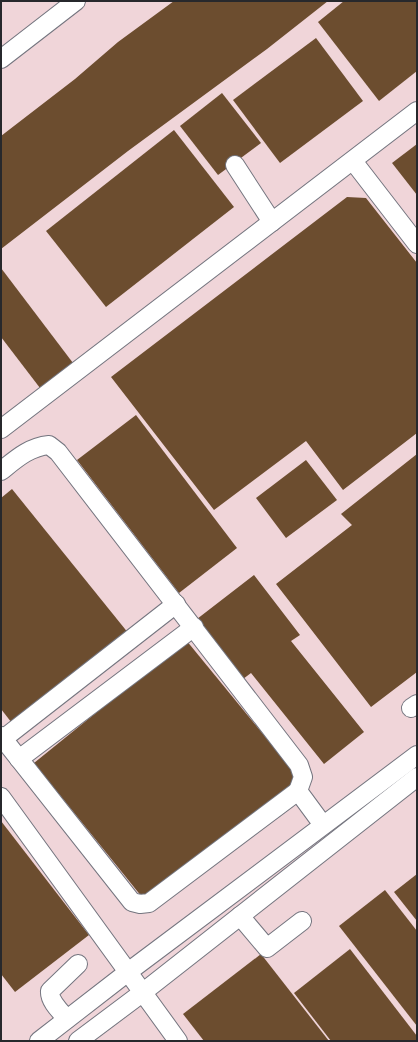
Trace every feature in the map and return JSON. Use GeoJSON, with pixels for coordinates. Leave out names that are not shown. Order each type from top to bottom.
{"type":"FeatureCollection","features":[{"type":"Feature","properties":{"kind":"lane"},"geometry":{"type":"LineString","coordinates":[[1,59],[76,1]]}},
{"type":"Feature","properties":{"kind":"lane"},"geometry":{"type":"LineString","coordinates":[[1,429],[354,161],[417,111]]}},
{"type":"Feature","properties":{"kind":"lane"},"geometry":{"type":"LineString","coordinates":[[354,161],[417,244]]}},
{"type":"Feature","properties":{"kind":"lane"},"geometry":{"type":"LineString","coordinates":[[234,165],[272,222]]}},
{"type":"Feature","properties":{"kind":"lane"},"geometry":{"type":"LineString","coordinates":[[1,471],[27,451],[39,446],[49,445],[58,452],[194,627],[299,765],[303,777],[298,791],[149,903],[140,904],[132,902],[2,737],[176,604]]}},
{"type":"Feature","properties":{"kind":"lane"},"geometry":{"type":"LineString","coordinates":[[19,759],[194,627]]}},
{"type":"Feature","properties":{"kind":"lane"},"geometry":{"type":"LineString","coordinates":[[78,1041],[240,916],[377,796],[417,755]]}},
{"type":"Feature","properties":{"kind":"lane"},"geometry":{"type":"LineString","coordinates":[[39,1041],[323,825],[377,796],[417,777]]}},
{"type":"Feature","properties":{"kind":"lane"},"geometry":{"type":"LineString","coordinates":[[298,791],[323,825]]}},
{"type":"Feature","properties":{"kind":"lane"},"geometry":{"type":"LineString","coordinates":[[1,797],[178,1041]]}},
{"type":"Feature","properties":{"kind":"lane"},"geometry":{"type":"LineString","coordinates":[[240,916],[267,948],[302,921]]}},
{"type":"Feature","properties":{"kind":"lane"},"geometry":{"type":"LineString","coordinates":[[67,1019],[56,1006],[50,991],[78,964]]}},
{"type":"Feature","properties":{"kind":"shaded area"},"geometry":{"type":"Polygon","coordinates":[[[1,1],[417,1],[417,1041],[1,1041],[1,1]]]}},
{"type":"Feature","properties":{"kind":"building"},"geometry":{"type":"Polygon","coordinates":[[[174,1],[328,1],[267,49],[128,151],[1,249],[1,136],[75,79],[118,42],[174,1]]]}},
{"type":"Feature","properties":{"kind":"building"},"geometry":{"type":"Polygon","coordinates":[[[344,1],[417,1],[417,71],[379,101],[318,22],[344,1]]]}},
{"type":"Feature","properties":{"kind":"building"},"geometry":{"type":"Polygon","coordinates":[[[316,38],[363,101],[280,163],[233,100],[316,38]]]}},
{"type":"Feature","properties":{"kind":"building"},"geometry":{"type":"Polygon","coordinates":[[[222,93],[261,143],[218,175],[180,126],[222,93]]]}},
{"type":"Feature","properties":{"kind":"building"},"geometry":{"type":"Polygon","coordinates":[[[174,130],[234,207],[106,307],[46,231],[174,130]]]}},
{"type":"Feature","properties":{"kind":"building"},"geometry":{"type":"Polygon","coordinates":[[[417,144],[417,195],[392,163],[417,144]]]}},
{"type":"Feature","properties":{"kind":"building"},"geometry":{"type":"Polygon","coordinates":[[[347,197],[366,198],[417,263],[417,433],[343,490],[306,441],[214,510],[111,377],[347,197]]]}},
{"type":"Feature","properties":{"kind":"building"},"geometry":{"type":"Polygon","coordinates":[[[1,268],[73,363],[40,388],[1,337],[1,268]]]}},
{"type":"Feature","properties":{"kind":"building"},"geometry":{"type":"Polygon","coordinates":[[[136,415],[237,548],[179,593],[77,460],[136,415]]]}},
{"type":"Feature","properties":{"kind":"building"},"geometry":{"type":"Polygon","coordinates":[[[417,454],[417,672],[371,707],[276,584],[352,525],[341,514],[417,454]]]}},
{"type":"Feature","properties":{"kind":"building"},"geometry":{"type":"Polygon","coordinates":[[[306,460],[337,500],[286,538],[256,498],[306,460]]]}},
{"type":"Feature","properties":{"kind":"building"},"geometry":{"type":"Polygon","coordinates":[[[12,489],[129,634],[15,727],[1,709],[1,498],[12,489]]]}},
{"type":"Feature","properties":{"kind":"building"},"geometry":{"type":"Polygon","coordinates":[[[254,575],[300,635],[291,641],[364,732],[324,764],[251,673],[243,679],[197,619],[254,575]]]}},
{"type":"Feature","properties":{"kind":"building"},"geometry":{"type":"Polygon","coordinates":[[[186,640],[299,778],[146,902],[34,763],[186,640]]]}},
{"type":"Feature","properties":{"kind":"building"},"geometry":{"type":"Polygon","coordinates":[[[1,821],[89,935],[15,992],[1,974],[1,821]]]}},
{"type":"Feature","properties":{"kind":"building"},"geometry":{"type":"Polygon","coordinates":[[[417,874],[417,921],[394,892],[417,874]]]}},
{"type":"Feature","properties":{"kind":"building"},"geometry":{"type":"Polygon","coordinates":[[[385,890],[417,931],[417,1026],[339,926],[385,890]]]}},
{"type":"Feature","properties":{"kind":"building"},"geometry":{"type":"Polygon","coordinates":[[[350,949],[417,1036],[417,1041],[331,1041],[294,993],[350,949]]]}},
{"type":"Feature","properties":{"kind":"building"},"geometry":{"type":"Polygon","coordinates":[[[261,954],[329,1041],[204,1041],[183,1014],[261,954]]]}}]}
